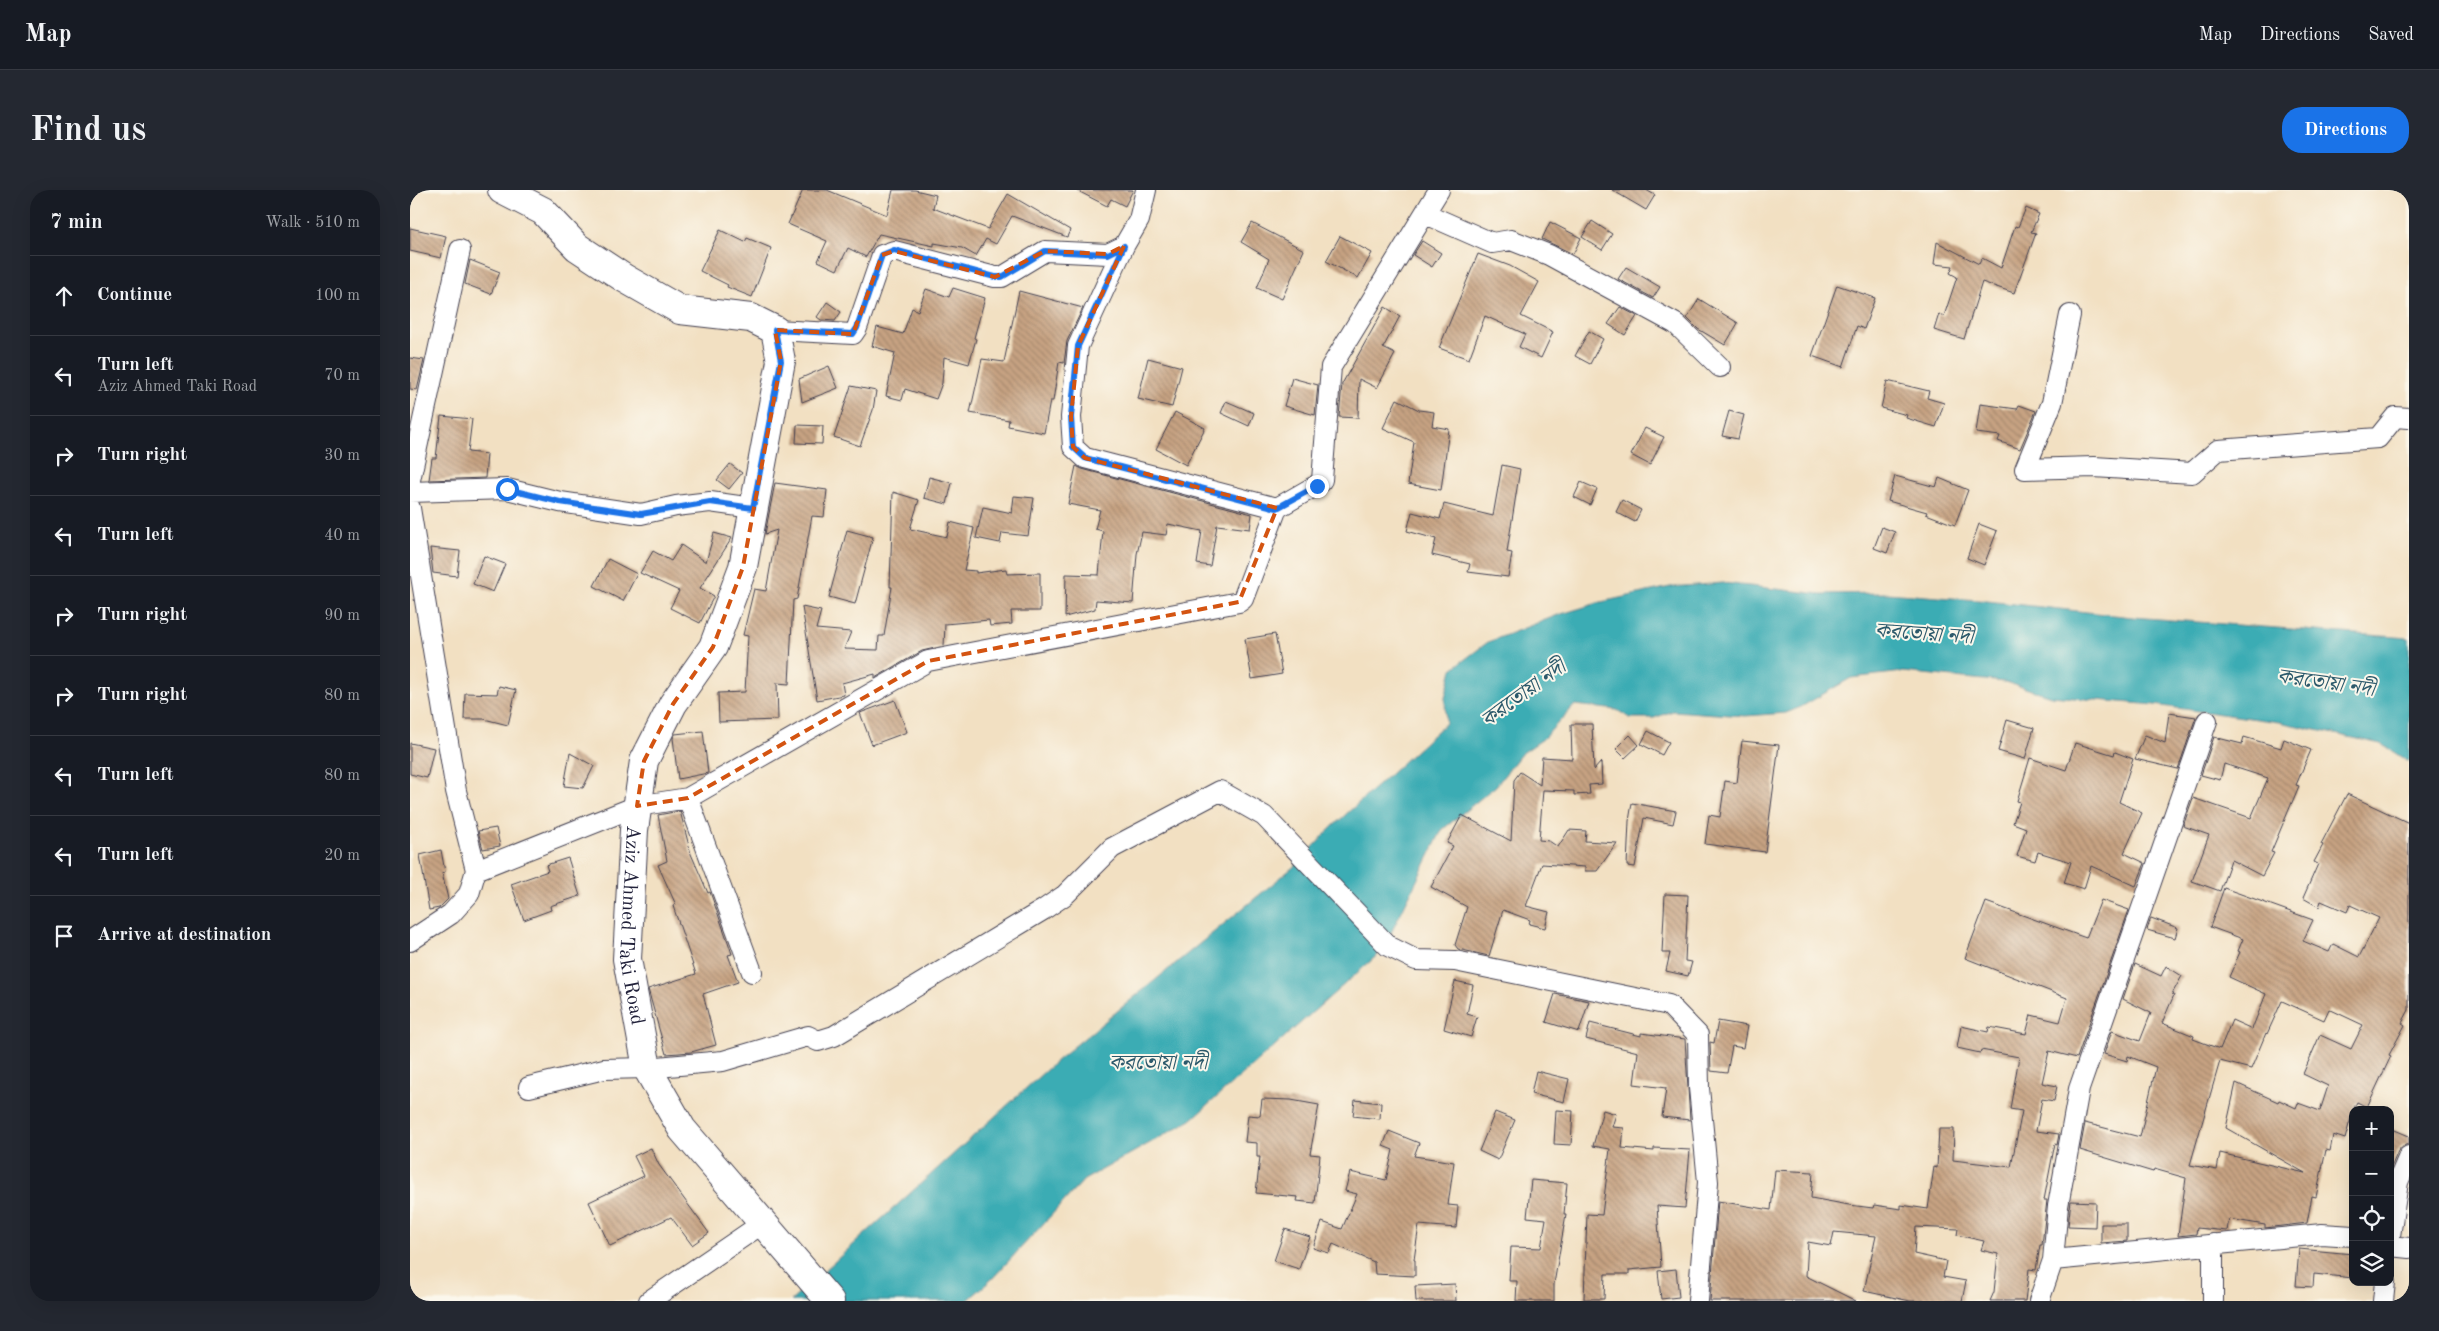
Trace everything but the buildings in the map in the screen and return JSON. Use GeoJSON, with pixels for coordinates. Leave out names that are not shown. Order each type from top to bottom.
{"type":"FeatureCollection","features":[{"type":"Feature","properties":{"kind":"street"},"geometry":{"type":"LineString","coordinates":[[502,190],[543,211],[577,247],[624,278],[680,310],[751,318],[775,330],[853,334],[857,328],[882,255],[894,250],[995,277],[1002,277],[1045,251],[1108,254],[1124,246]]}},
{"type":"Feature","properties":{"kind":"street"},"geometry":{"type":"LineString","coordinates":[[1146,190],[1139,220],[1124,246],[1078,346],[1071,417],[1073,447],[1085,458],[1277,508]]}},
{"type":"Feature","properties":{"kind":"street"},"geometry":{"type":"LineString","coordinates":[[476,870],[637,806],[688,798],[928,660],[1239,602],[1243,599],[1277,508],[1317,486],[1322,480],[1331,367],[1431,198],[1492,244],[1511,240],[1549,255],[1676,324],[1720,368]]}},
{"type":"Feature","properties":{"kind":"street"},"geometry":{"type":"LineString","coordinates":[[410,480],[460,250]]}},
{"type":"Feature","properties":{"kind":"street"},"geometry":{"type":"LineString","coordinates":[[2070,315],[2052,403],[2025,469],[2094,466],[2192,473],[2218,450],[2378,438],[2395,417],[2409,418]]}},
{"type":"Feature","properties":{"kind":"street","name":"Aziz Ahmed Taki Road"},"geometry":{"type":"LineString","coordinates":[[775,330],[781,361],[743,567],[713,647],[673,704],[644,761],[634,830],[627,959],[647,1068],[682,1129],[830,1301]]}},
{"type":"Feature","properties":{"kind":"street"},"geometry":{"type":"LineString","coordinates":[[410,492],[507,489],[560,502],[641,514],[710,502],[753,508]]}},
{"type":"Feature","properties":{"kind":"street"},"geometry":{"type":"LineString","coordinates":[[410,508],[456,791],[476,870],[469,894],[450,914],[410,941]]}},
{"type":"Feature","properties":{"kind":"street"},"geometry":{"type":"LineString","coordinates":[[2039,1301],[2053,1260],[2058,1206],[2079,1089],[2206,721]]}},
{"type":"Feature","properties":{"kind":"street"},"geometry":{"type":"LineString","coordinates":[[529,1087],[604,1068],[647,1068],[723,1061],[808,1036],[818,1040],[834,1036],[1043,910],[1065,895],[1112,848],[1220,791],[1264,816],[1388,946],[1416,960],[1455,961],[1669,1005],[1698,1035],[1699,1088],[1708,1182],[1698,1301]]}},
{"type":"Feature","properties":{"kind":"street"},"geometry":{"type":"LineString","coordinates":[[688,798],[752,972]]}},
{"type":"Feature","properties":{"kind":"street"},"geometry":{"type":"LineString","coordinates":[[2394,1209],[2398,1182],[2409,1156]]}},
{"type":"Feature","properties":{"kind":"street"},"geometry":{"type":"LineString","coordinates":[[649,1301],[763,1223]]}},
{"type":"Feature","properties":{"kind":"street"},"geometry":{"type":"LineString","coordinates":[[2053,1260],[2322,1234],[2349,1236]]}},
{"type":"Feature","properties":{"kind":"street"},"geometry":{"type":"LineString","coordinates":[[2213,1301],[2214,1244]]}},
{"type":"Feature","properties":{"kind":"street"},"geometry":{"type":"LineString","coordinates":[[2394,1246],[2409,1248]]}},
{"type":"Feature","properties":{"kind":"street"},"geometry":{"type":"LineString","coordinates":[[2383,1301],[2385,1286]]}},
{"type":"Feature","properties":{"kind":"highlighted area"},"geometry":{"type":"Polygon","coordinates":[[[1124,246],[1078,346],[1071,417],[1073,447],[1085,458],[1277,508],[1239,602],[928,661],[688,798],[637,806],[644,761],[673,704],[713,647],[743,567],[781,361],[775,330],[853,334],[882,255],[894,251],[995,277],[1045,251],[1108,254],[1124,246]]]}},
{"type":"Feature","properties":{"kind":"water","name":"করতোয়া নদী"},"geometry":{"type":"Polygon","coordinates":[[[1723,583],[1821,594],[1887,593],[1978,600],[2132,617],[2409,638],[2409,762],[2381,744],[2279,722],[2155,705],[2051,696],[2005,682],[1903,672],[1851,678],[1801,707],[1786,713],[1745,716],[1673,711],[1654,718],[1630,718],[1617,710],[1575,705],[1543,739],[1521,754],[1496,786],[1442,830],[1382,951],[1191,1120],[1084,1180],[991,1280],[967,1301],[791,1301],[1055,1062],[1297,864],[1332,827],[1446,723],[1445,698],[1452,669],[1488,642],[1558,615],[1601,602],[1670,587],[1723,583]]]}},
{"type":"Feature","properties":{"kind":"route"},"geometry":{"type":"LineString","coordinates":[[507,489],[560,502],[641,514],[676,506],[710,502],[753,508],[781,361],[775,330],[853,334],[857,328],[882,255],[894,250],[995,277],[1002,277],[1045,251],[1108,254],[1124,246],[1078,346],[1071,417],[1073,447],[1085,458],[1277,508],[1317,486]]}}]}
